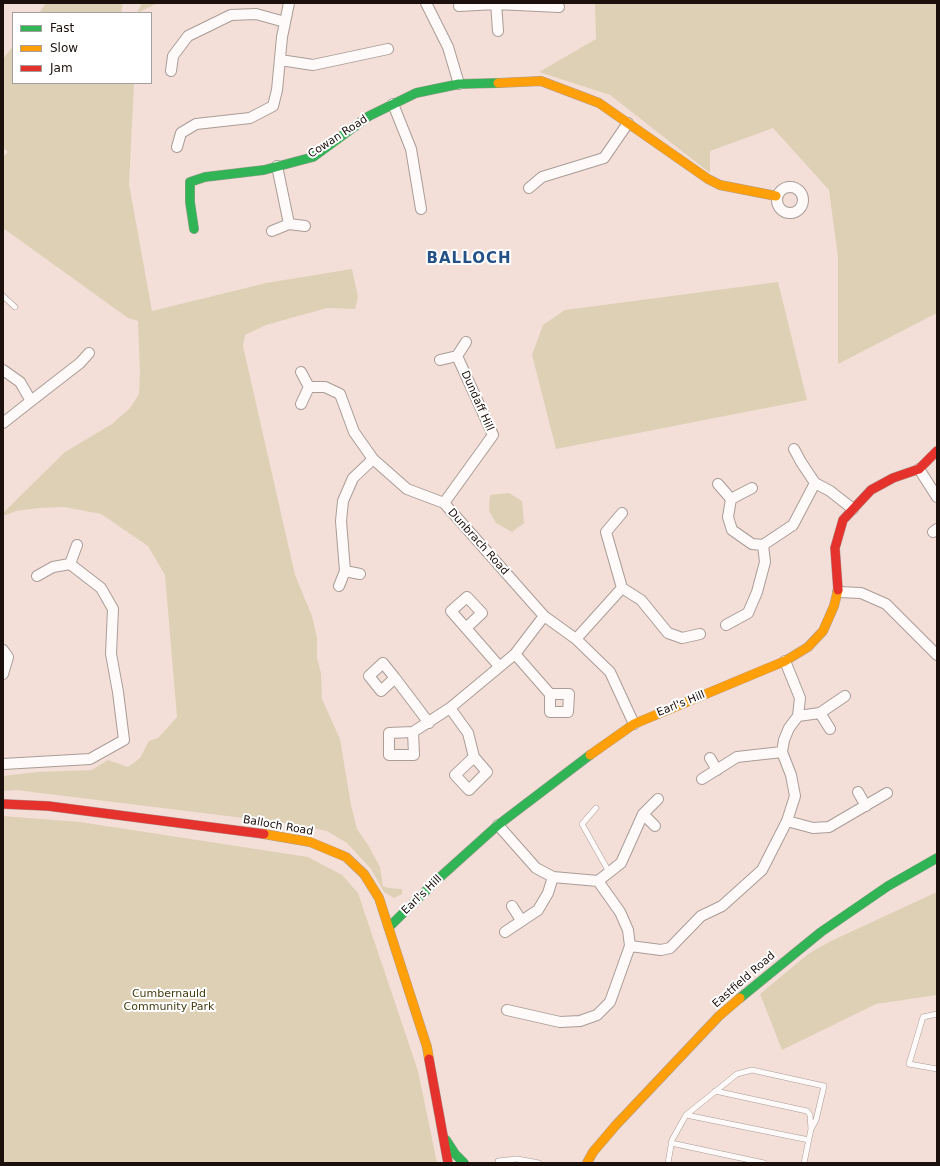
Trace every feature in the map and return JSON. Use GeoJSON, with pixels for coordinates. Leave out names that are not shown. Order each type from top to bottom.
{"type":"FeatureCollection","features":[{"type":"Feature","properties":{"kind":"street"},"geometry":{"type":"LineString","coordinates":[[177,147],[181,133],[196,124],[250,118],[273,106],[277,90],[285,22],[289,3]]}},
{"type":"Feature","properties":{"kind":"street"},"geometry":{"type":"LineString","coordinates":[[426,3],[448,47],[459,84]]}},
{"type":"Feature","properties":{"kind":"street"},"geometry":{"type":"LineString","coordinates":[[459,6],[496,4],[559,7]]}},
{"type":"Feature","properties":{"kind":"street"},"geometry":{"type":"LineString","coordinates":[[496,4],[498,31]]}},
{"type":"Feature","properties":{"kind":"street"},"geometry":{"type":"LineString","coordinates":[[171,71],[173,56],[188,36],[232,15],[256,14],[285,22]]}},
{"type":"Feature","properties":{"kind":"street"},"geometry":{"type":"LineString","coordinates":[[280,60],[312,65],[388,49]]}},
{"type":"Feature","properties":{"kind":"street","name":"Cowan Road"},"geometry":{"type":"LineString","coordinates":[[194,229],[190,202],[190,182],[205,177],[264,170],[312,157],[369,116],[393,104],[416,93],[459,84],[541,81],[599,103],[650,137],[708,179],[720,185],[776,196]]}},
{"type":"Feature","properties":{"kind":"street"},"geometry":{"type":"LineString","coordinates":[[393,104],[411,149],[421,209]]}},
{"type":"Feature","properties":{"kind":"street"},"geometry":{"type":"LineString","coordinates":[[529,188],[542,177],[604,158],[628,123]]}},
{"type":"Feature","properties":{"kind":"street"},"geometry":{"type":"LineString","coordinates":[[277,166],[289,224]]}},
{"type":"Feature","properties":{"kind":"street"},"geometry":{"type":"LineString","coordinates":[[272,231],[289,224],[305,226]]}},
{"type":"Feature","properties":{"kind":"street"},"geometry":{"type":"LineString","coordinates":[[440,360],[457,356],[466,342]]}},
{"type":"Feature","properties":{"kind":"street"},"geometry":{"type":"LineString","coordinates":[[3,423],[80,364],[89,353]]}},
{"type":"Feature","properties":{"kind":"street","name":"Dundaff Hill"},"geometry":{"type":"LineString","coordinates":[[444,503],[493,435],[457,356]]}},
{"type":"Feature","properties":{"kind":"street"},"geometry":{"type":"LineString","coordinates":[[3,370],[20,382],[31,401]]}},
{"type":"Feature","properties":{"kind":"street"},"geometry":{"type":"LineString","coordinates":[[301,372],[309,387],[302,404]]}},
{"type":"Feature","properties":{"kind":"street","name":"Dunbrach Road"},"geometry":{"type":"LineString","coordinates":[[309,387],[325,387],[340,394],[354,432],[373,460],[407,489],[444,503],[544,616],[576,639],[610,672],[634,724]]}},
{"type":"Feature","properties":{"kind":"street"},"geometry":{"type":"LineString","coordinates":[[794,449],[815,483],[830,491],[853,509]]}},
{"type":"Feature","properties":{"kind":"street","name":"Earl's Hill"},"geometry":{"type":"LineString","coordinates":[[389,927],[438,879],[498,825],[565,773],[634,724],[785,661],[808,647],[823,631],[834,606],[838,592],[836,548],[843,520],[871,490],[893,478],[919,469],[937,451]]}},
{"type":"Feature","properties":{"kind":"street"},"geometry":{"type":"LineString","coordinates":[[339,586],[345,571],[341,521],[343,501],[353,478],[373,460]]}},
{"type":"Feature","properties":{"kind":"street"},"geometry":{"type":"LineString","coordinates":[[919,469],[937,497]]}},
{"type":"Feature","properties":{"kind":"street"},"geometry":{"type":"LineString","coordinates":[[718,484],[730,499],[728,517],[732,530],[752,544],[762,545],[793,525],[815,483]]}},
{"type":"Feature","properties":{"kind":"street"},"geometry":{"type":"LineString","coordinates":[[730,499],[752,488]]}},
{"type":"Feature","properties":{"kind":"street"},"geometry":{"type":"LineString","coordinates":[[622,513],[606,532],[622,588],[641,600],[668,633],[682,638],[700,634]]}},
{"type":"Feature","properties":{"kind":"street"},"geometry":{"type":"LineString","coordinates":[[70,564],[77,545]]}},
{"type":"Feature","properties":{"kind":"street"},"geometry":{"type":"LineString","coordinates":[[726,625],[748,613],[757,592],[765,562],[762,545]]}},
{"type":"Feature","properties":{"kind":"street"},"geometry":{"type":"LineString","coordinates":[[3,764],[90,759],[124,740],[118,692],[111,654],[113,609],[101,588],[70,564],[54,567],[37,576]]}},
{"type":"Feature","properties":{"kind":"street"},"geometry":{"type":"LineString","coordinates":[[345,571],[360,574]]}},
{"type":"Feature","properties":{"kind":"street"},"geometry":{"type":"LineString","coordinates":[[576,639],[622,588]]}},
{"type":"Feature","properties":{"kind":"street"},"geometry":{"type":"LineString","coordinates":[[838,592],[861,593],[886,604],[937,655]]}},
{"type":"Feature","properties":{"kind":"street"},"geometry":{"type":"LineString","coordinates":[[413,732],[450,708],[515,654],[544,616]]}},
{"type":"Feature","properties":{"kind":"street"},"geometry":{"type":"LineString","coordinates":[[466,628],[499,666]]}},
{"type":"Feature","properties":{"kind":"street"},"geometry":{"type":"LineString","coordinates":[[3,650],[8,657],[3,674]]}},
{"type":"Feature","properties":{"kind":"street"},"geometry":{"type":"LineString","coordinates":[[515,654],[550,694]]}},
{"type":"Feature","properties":{"kind":"street"},"geometry":{"type":"LineString","coordinates":[[630,946],[661,950],[670,948],[701,916],[722,906],[762,870],[787,821],[795,796],[791,775],[782,752],[784,740],[789,728],[798,716],[800,698],[785,661]]}},
{"type":"Feature","properties":{"kind":"street"},"geometry":{"type":"LineString","coordinates":[[395,678],[429,723]]}},
{"type":"Feature","properties":{"kind":"street"},"geometry":{"type":"LineString","coordinates":[[798,716],[820,713],[845,696]]}},
{"type":"Feature","properties":{"kind":"street"},"geometry":{"type":"LineString","coordinates":[[450,708],[468,733],[474,757]]}},
{"type":"Feature","properties":{"kind":"street"},"geometry":{"type":"LineString","coordinates":[[820,713],[830,729]]}},
{"type":"Feature","properties":{"kind":"street"},"geometry":{"type":"LineString","coordinates":[[702,779],[737,757],[782,752]]}},
{"type":"Feature","properties":{"kind":"street"},"geometry":{"type":"LineString","coordinates":[[710,758],[717,770]]}},
{"type":"Feature","properties":{"kind":"street"},"geometry":{"type":"LineString","coordinates":[[858,792],[866,806]]}},
{"type":"Feature","properties":{"kind":"street"},"geometry":{"type":"LineString","coordinates":[[787,821],[813,828],[829,828],[887,793]]}},
{"type":"Feature","properties":{"kind":"street"},"geometry":{"type":"LineString","coordinates":[[498,825],[536,868],[553,877],[598,881],[621,863],[643,814],[658,799]]}},
{"type":"Feature","properties":{"kind":"street","name":"Balloch Road"},"geometry":{"type":"LineString","coordinates":[[3,804],[48,806],[310,842],[346,857],[364,874],[379,898],[389,927],[427,1047],[448,1163]]}},
{"type":"Feature","properties":{"kind":"street"},"geometry":{"type":"LineString","coordinates":[[643,814],[655,826]]}},
{"type":"Feature","properties":{"kind":"street","name":"Eastfield Road"},"geometry":{"type":"LineString","coordinates":[[587,1163],[593,1152],[616,1125],[719,1016],[768,974],[821,932],[888,886],[937,858]]}},
{"type":"Feature","properties":{"kind":"street"},"geometry":{"type":"LineString","coordinates":[[505,932],[538,910],[548,893],[553,877]]}},
{"type":"Feature","properties":{"kind":"street"},"geometry":{"type":"LineString","coordinates":[[507,1010],[560,1022],[580,1021],[597,1016],[610,1002],[630,946],[628,930],[620,912],[598,881]]}},
{"type":"Feature","properties":{"kind":"street"},"geometry":{"type":"LineString","coordinates":[[512,906],[521,920]]}},
{"type":"Feature","properties":{"kind":"street"},"geometry":{"type":"LineString","coordinates":[[442,1135],[455,1154],[464,1163]]}},
{"type":"Feature","properties":{"kind":"street","name":"Eastfield Road"},"geometry":{"type":"LineString","coordinates":[[576,1163],[593,1152]]}},
{"type":"Feature","properties":{"kind":"lane"},"geometry":{"type":"LineString","coordinates":[[3,296],[15,307]]}},
{"type":"Feature","properties":{"kind":"lane"},"geometry":{"type":"LineString","coordinates":[[596,808],[582,824],[609,872]]}},
{"type":"Feature","properties":{"kind":"lane"},"geometry":{"type":"LineString","coordinates":[[937,1014],[923,1017],[909,1064],[937,1069]]}},
{"type":"Feature","properties":{"kind":"lane"},"geometry":{"type":"LineString","coordinates":[[668,1163],[672,1143],[686,1115],[738,1074],[752,1070],[824,1086],[816,1120],[811,1129]]}},
{"type":"Feature","properties":{"kind":"lane"},"geometry":{"type":"LineString","coordinates":[[716,1092],[807,1111],[810,1115],[811,1129],[804,1163]]}},
{"type":"Feature","properties":{"kind":"lane"},"geometry":{"type":"LineString","coordinates":[[686,1115],[809,1140]]}},
{"type":"Feature","properties":{"kind":"lane"},"geometry":{"type":"LineString","coordinates":[[672,1143],[764,1163]]}},
{"type":"Feature","properties":{"kind":"lane"},"geometry":{"type":"LineString","coordinates":[[498,1163],[498,1161],[518,1159],[539,1163]]}},
{"type":"Feature","properties":{"kind":"green space"},"geometry":{"type":"Polygon","coordinates":[[[46,3],[123,3],[121,12],[40,12],[46,3]]]}},
{"type":"Feature","properties":{"kind":"green space"},"geometry":{"type":"Polygon","coordinates":[[[142,3],[158,3],[139,12],[138,12],[142,3]]]}},
{"type":"Feature","properties":{"kind":"green space"},"geometry":{"type":"Polygon","coordinates":[[[595,3],[937,3],[937,313],[838,364],[838,257],[829,190],[773,128],[710,151],[710,173],[610,95],[539,72],[596,39],[595,3]]]}},
{"type":"Feature","properties":{"kind":"green space"},"geometry":{"type":"Polygon","coordinates":[[[12,47],[12,84],[134,84],[129,184],[152,311],[266,283],[352,269],[358,297],[355,309],[327,308],[266,325],[245,335],[243,346],[295,575],[312,616],[317,638],[317,658],[321,673],[322,699],[340,739],[351,805],[357,829],[380,867],[383,886],[402,889],[402,894],[394,898],[384,892],[371,869],[347,843],[327,831],[292,824],[16,790],[3,791],[3,776],[38,772],[92,770],[108,760],[128,767],[140,758],[149,741],[158,738],[177,717],[165,575],[148,546],[101,514],[64,507],[16,511],[3,516],[3,513],[65,452],[112,424],[130,408],[139,394],[140,372],[138,321],[128,318],[3,228],[3,157],[8,152],[3,147],[3,59],[12,47]]]}},
{"type":"Feature","properties":{"kind":"green space"},"geometry":{"type":"Polygon","coordinates":[[[778,282],[807,400],[556,449],[532,355],[543,325],[565,310],[778,282]]]}},
{"type":"Feature","properties":{"kind":"green space"},"geometry":{"type":"Polygon","coordinates":[[[509,493],[522,501],[524,523],[512,532],[496,523],[489,511],[490,495],[509,493]]]}},
{"type":"Feature","properties":{"kind":"green space","name":"Cumbernauld Community Park"},"geometry":{"type":"Polygon","coordinates":[[[3,816],[80,822],[308,857],[342,875],[358,893],[418,1071],[437,1163],[3,1163],[3,816]]]}},
{"type":"Feature","properties":{"kind":"green space"},"geometry":{"type":"Polygon","coordinates":[[[937,892],[937,995],[876,1004],[782,1050],[760,994],[808,954],[831,941],[937,892]]]}},
{"type":"Feature","properties":{"kind":"traffic: fast"},"geometry":{"type":"LineString","coordinates":[[194,229],[190,202],[190,182],[205,177],[264,170],[313,157],[369,116],[416,93],[459,84],[498,83]]}},
{"type":"Feature","properties":{"kind":"traffic: fast"},"geometry":{"type":"LineString","coordinates":[[389,927],[438,879],[498,825],[590,755]]}},
{"type":"Feature","properties":{"kind":"traffic: fast"},"geometry":{"type":"LineString","coordinates":[[740,998],[821,932],[888,886],[937,858]]}},
{"type":"Feature","properties":{"kind":"traffic: fast"},"geometry":{"type":"LineString","coordinates":[[446,1140],[455,1154],[464,1163]]}},
{"type":"Feature","properties":{"kind":"traffic: slow"},"geometry":{"type":"LineString","coordinates":[[498,83],[541,81],[599,103],[708,179],[720,185],[776,196]]}},
{"type":"Feature","properties":{"kind":"traffic: slow"},"geometry":{"type":"LineString","coordinates":[[590,755],[634,724],[785,661],[808,647],[823,631],[834,606],[838,590]]}},
{"type":"Feature","properties":{"kind":"traffic: slow"},"geometry":{"type":"LineString","coordinates":[[264,834],[310,842],[346,857],[364,874],[379,898],[427,1047],[429,1059]]}},
{"type":"Feature","properties":{"kind":"traffic: slow"},"geometry":{"type":"LineString","coordinates":[[587,1163],[593,1152],[616,1125],[719,1016],[740,998]]}},
{"type":"Feature","properties":{"kind":"traffic: jam"},"geometry":{"type":"LineString","coordinates":[[838,590],[835,548],[843,520],[871,490],[893,478],[919,469],[937,451]]}},
{"type":"Feature","properties":{"kind":"traffic: jam"},"geometry":{"type":"LineString","coordinates":[[3,804],[48,806],[264,834]]}},
{"type":"Feature","properties":{"kind":"traffic: jam"},"geometry":{"type":"LineString","coordinates":[[429,1059],[448,1163]]}},
{"type":"Feature","properties":{"kind":"district","name":"BALLOCH"},"geometry":{"type":"Point","coordinates":[469,259]}}]}
